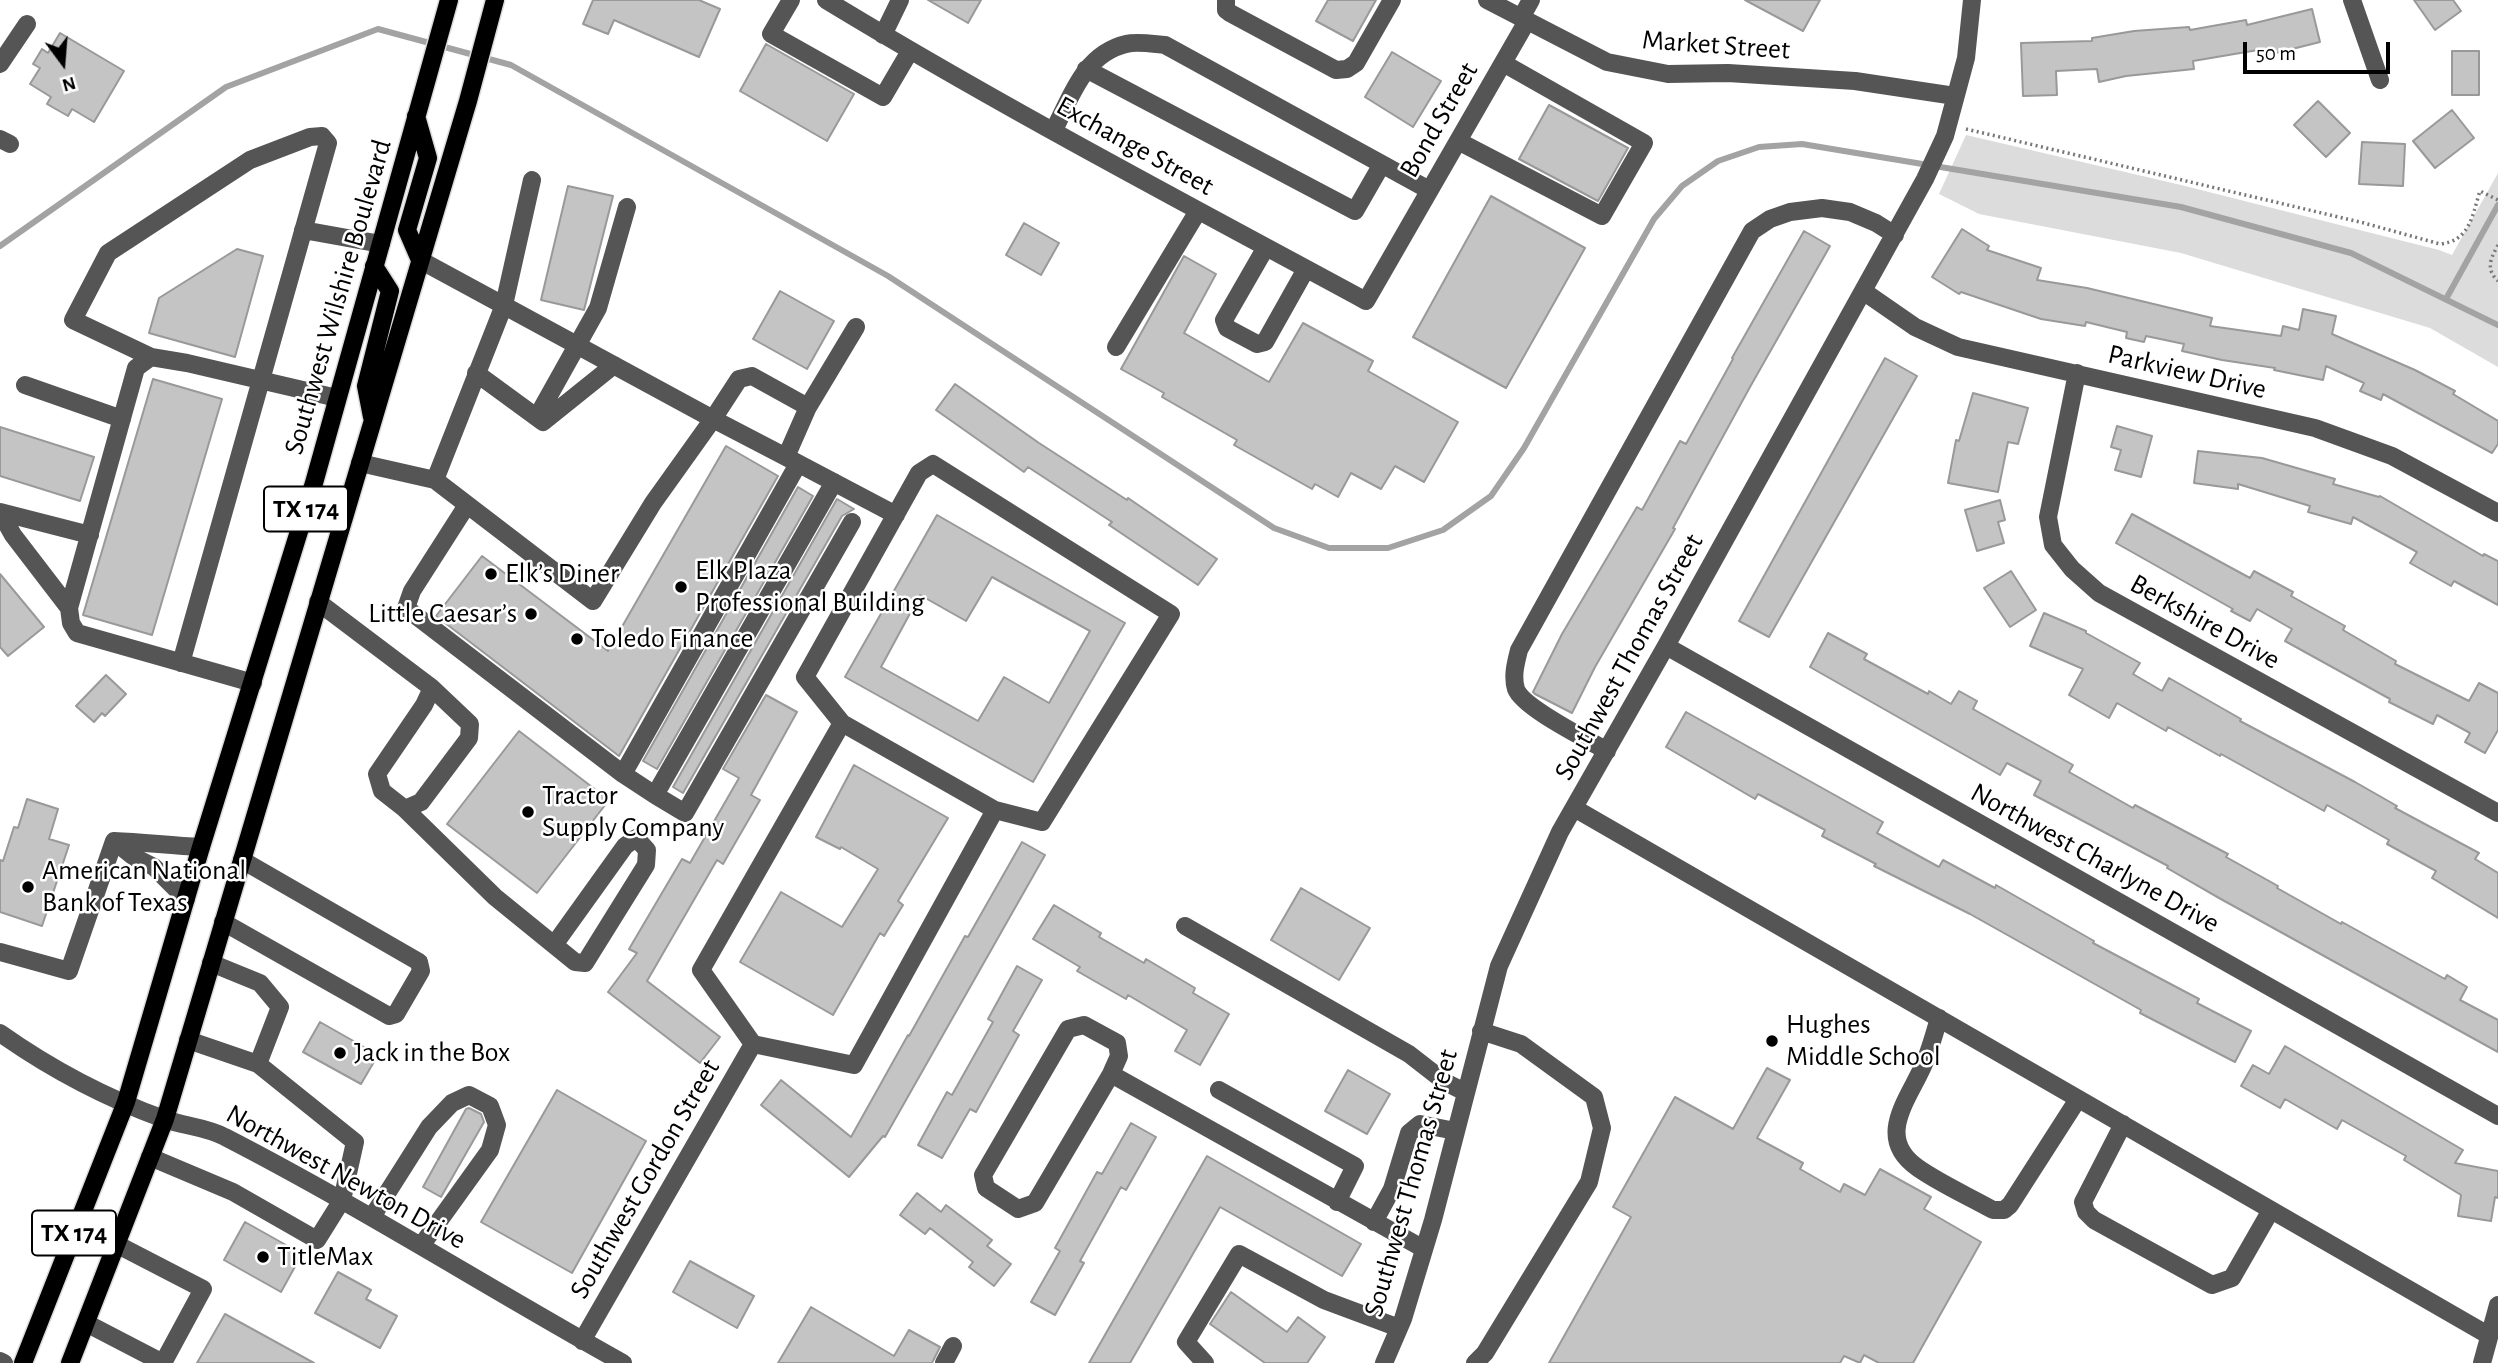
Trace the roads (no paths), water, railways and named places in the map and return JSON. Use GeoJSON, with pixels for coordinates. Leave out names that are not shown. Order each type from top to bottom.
{"type":"FeatureCollection","features":[{"type":"Feature","properties":{"kind":"main road","name":"Southwest Wilshire Boulevard"},"geometry":{"type":"LineString","coordinates":[[23,1363],[126,1102],[337,398],[449,0]]}},
{"type":"Feature","properties":{"kind":"main road","name":"TX 174"},"geometry":{"type":"LineString","coordinates":[[70,1363],[165,1119],[468,101],[495,0]]}},
{"type":"Feature","properties":{"kind":"main road"},"geometry":{"type":"LineString","coordinates":[[416,116],[428,158],[407,230],[420,260]]}},
{"type":"Feature","properties":{"kind":"main road"},"geometry":{"type":"LineString","coordinates":[[373,420],[366,386],[390,291],[374,266]]}},
{"type":"Feature","properties":{"kind":"street"},"geometry":{"type":"LineString","coordinates":[[791,0],[771,34],[883,97],[910,51]]}},
{"type":"Feature","properties":{"kind":"street","name":"Exchange Street"},"geometry":{"type":"LineString","coordinates":[[826,0],[910,51],[1366,301],[1397,245]]}},
{"type":"Feature","properties":{"kind":"street"},"geometry":{"type":"LineString","coordinates":[[883,35],[900,0]]}},
{"type":"Feature","properties":{"kind":"street"},"geometry":{"type":"LineString","coordinates":[[1226,0],[1226,10],[1230,13],[1342,71],[1356,63],[1392,0]]}},
{"type":"Feature","properties":{"kind":"street","name":"Market Street"},"geometry":{"type":"LineString","coordinates":[[1487,0],[1607,62],[1668,75],[1728,73],[1855,81],[1955,96]]}},
{"type":"Feature","properties":{"kind":"street","name":"Bond Street"},"geometry":{"type":"LineString","coordinates":[[1397,245],[1503,63],[1531,0]]}},
{"type":"Feature","properties":{"kind":"street","name":"Southwest Thomas Street"},"geometry":{"type":"LineString","coordinates":[[1384,1363],[1399,1328],[1424,1250],[1499,966],[1560,832],[1925,179],[1946,131],[1966,58],[1972,0]]}},
{"type":"Feature","properties":{"kind":"street"},"geometry":{"type":"LineString","coordinates":[[2352,0],[2381,79]]}},
{"type":"Feature","properties":{"kind":"street"},"geometry":{"type":"LineString","coordinates":[[0,64],[27,23]]}},
{"type":"Feature","properties":{"kind":"street"},"geometry":{"type":"LineString","coordinates":[[1054,130],[1086,69],[1099,55],[1126,44],[1165,45],[1429,190]]}},
{"type":"Feature","properties":{"kind":"street"},"geometry":{"type":"LineString","coordinates":[[1458,141],[1602,216],[1644,144],[1503,63]]}},
{"type":"Feature","properties":{"kind":"street"},"geometry":{"type":"LineString","coordinates":[[1086,69],[1355,211],[1382,164]]}},
{"type":"Feature","properties":{"kind":"street"},"geometry":{"type":"LineString","coordinates":[[181,663],[260,380],[328,143],[322,136],[310,138],[250,160],[108,253],[73,320],[151,357],[260,380],[337,398]]}},
{"type":"Feature","properties":{"kind":"street"},"geometry":{"type":"LineString","coordinates":[[435,480],[504,305],[532,180]]}},
{"type":"Feature","properties":{"kind":"street"},"geometry":{"type":"LineString","coordinates":[[537,417],[598,309],[627,207]]}},
{"type":"Feature","properties":{"kind":"street"},"geometry":{"type":"LineString","coordinates":[[1606,751],[1530,706],[1517,690],[1515,673],[1519,650],[1705,313],[1752,231],[1770,219],[1790,212],[1822,208],[1850,212],[1895,235]]}},
{"type":"Feature","properties":{"kind":"street"},"geometry":{"type":"LineString","coordinates":[[1116,347],[1198,211]]}},
{"type":"Feature","properties":{"kind":"street"},"geometry":{"type":"LineString","coordinates":[[303,230],[380,244]]}},
{"type":"Feature","properties":{"kind":"street"},"geometry":{"type":"LineString","coordinates":[[1266,247],[1224,320],[1227,328],[1257,344],[1265,342],[1307,268]]}},
{"type":"Feature","properties":{"kind":"street"},"geometry":{"type":"LineString","coordinates":[[420,260],[896,515]]}},
{"type":"Feature","properties":{"kind":"street","name":"Parkview Drive"},"geometry":{"type":"LineString","coordinates":[[1863,291],[1915,327],[1958,346],[2315,428],[2392,456],[2498,513]]}},
{"type":"Feature","properties":{"kind":"street"},"geometry":{"type":"LineString","coordinates":[[622,774],[792,460],[808,407],[856,327]]}},
{"type":"Feature","properties":{"kind":"street"},"geometry":{"type":"LineString","coordinates":[[151,357],[136,368],[69,608],[71,623],[77,633],[253,684]]}},
{"type":"Feature","properties":{"kind":"street"},"geometry":{"type":"LineString","coordinates":[[476,373],[543,422],[614,365]]}},
{"type":"Feature","properties":{"kind":"street","name":"Berkshire Drive"},"geometry":{"type":"LineString","coordinates":[[2077,373],[2048,517],[2053,545],[2072,569],[2098,593],[2498,813]]}},
{"type":"Feature","properties":{"kind":"street"},"geometry":{"type":"LineString","coordinates":[[360,463],[435,480],[593,601],[653,502],[739,379],[752,376],[808,407]]}},
{"type":"Feature","properties":{"kind":"street"},"geometry":{"type":"LineString","coordinates":[[25,385],[122,419]]}},
{"type":"Feature","properties":{"kind":"street"},"geometry":{"type":"LineString","coordinates":[[933,464],[1171,614],[1042,822],[995,810],[842,723],[805,677],[896,515],[919,474],[933,464]]}},
{"type":"Feature","properties":{"kind":"street"},"geometry":{"type":"LineString","coordinates":[[655,795],[834,482]]}},
{"type":"Feature","properties":{"kind":"street"},"geometry":{"type":"LineString","coordinates":[[467,505],[412,591],[406,608],[622,774],[685,813],[852,522]]}},
{"type":"Feature","properties":{"kind":"street"},"geometry":{"type":"LineString","coordinates":[[69,608],[13,536],[0,512],[90,534]]}},
{"type":"Feature","properties":{"kind":"street"},"geometry":{"type":"LineString","coordinates":[[318,603],[432,688],[470,724],[469,738],[421,802],[405,809]]}},
{"type":"Feature","properties":{"kind":"street","name":"Northwest Charlyne Drive"},"geometry":{"type":"LineString","coordinates":[[1666,646],[2498,1116]]}},
{"type":"Feature","properties":{"kind":"street"},"geometry":{"type":"LineString","coordinates":[[432,688],[424,705],[377,774],[382,791],[405,809],[495,897],[554,945],[575,962],[585,962],[646,865],[648,850],[636,838],[625,846],[554,945]]}},
{"type":"Feature","properties":{"kind":"street"},"geometry":{"type":"LineString","coordinates":[[842,723],[701,970],[753,1044],[854,1065],[995,810]]}},
{"type":"Feature","properties":{"kind":"street"},"geometry":{"type":"LineString","coordinates":[[1574,808],[2488,1335]]}},
{"type":"Feature","properties":{"kind":"street"},"geometry":{"type":"LineString","coordinates":[[114,841],[201,847]]}},
{"type":"Feature","properties":{"kind":"street"},"geometry":{"type":"LineString","coordinates":[[114,841],[134,857],[154,867],[186,899]]}},
{"type":"Feature","properties":{"kind":"street"},"geometry":{"type":"LineString","coordinates":[[0,952],[69,971],[114,841]]}},
{"type":"Feature","properties":{"kind":"street"},"geometry":{"type":"LineString","coordinates":[[223,922],[389,1016],[396,1014],[421,971],[419,962],[242,860]]}},
{"type":"Feature","properties":{"kind":"street"},"geometry":{"type":"LineString","coordinates":[[1185,926],[1409,1054],[1445,1082],[1465,1092]]}},
{"type":"Feature","properties":{"kind":"street"},"geometry":{"type":"LineString","coordinates":[[211,963],[260,983],[280,1007],[258,1064]]}},
{"type":"Feature","properties":{"kind":"street"},"geometry":{"type":"LineString","coordinates":[[1939,1018],[1926,1059],[1895,1125],[1896,1139],[1903,1154],[1917,1167],[1993,1210],[2004,1210],[2010,1205],[2078,1099]]}},
{"type":"Feature","properties":{"kind":"street"},"geometry":{"type":"LineString","coordinates":[[1084,1025],[1117,1043],[1119,1056],[1111,1074],[1035,1203],[1018,1209],[986,1188],[983,1175],[1069,1029],[1084,1025]]}},
{"type":"Feature","properties":{"kind":"street"},"geometry":{"type":"LineString","coordinates":[[1475,1363],[1485,1353],[1589,1182],[1602,1128],[1594,1097],[1521,1044],[1481,1031]]}},
{"type":"Feature","properties":{"kind":"street","name":"Northwest Newton Drive"},"geometry":{"type":"LineString","coordinates":[[0,1033],[41,1062],[126,1102],[165,1119],[221,1135],[372,1217],[623,1363]]}},
{"type":"Feature","properties":{"kind":"street"},"geometry":{"type":"LineString","coordinates":[[150,1157],[233,1192],[317,1240],[342,1200],[355,1142],[258,1064],[188,1040]]}},
{"type":"Feature","properties":{"kind":"street","name":"Southwest Gordon Street"},"geometry":{"type":"LineString","coordinates":[[582,1341],[753,1044]]}},
{"type":"Feature","properties":{"kind":"street"},"geometry":{"type":"LineString","coordinates":[[1111,1074],[1424,1250]]}},
{"type":"Feature","properties":{"kind":"street"},"geometry":{"type":"LineString","coordinates":[[1219,1090],[1355,1166],[1337,1202]]}},
{"type":"Feature","properties":{"kind":"street"},"geometry":{"type":"LineString","coordinates":[[372,1217],[429,1127],[452,1103],[469,1095],[490,1106],[497,1125],[490,1150],[421,1246]]}},
{"type":"Feature","properties":{"kind":"street"},"geometry":{"type":"LineString","coordinates":[[1374,1222],[1392,1189],[1409,1133],[1420,1124],[1455,1131]]}},
{"type":"Feature","properties":{"kind":"street"},"geometry":{"type":"LineString","coordinates":[[2123,1124],[2083,1202],[2086,1212],[2094,1220],[2212,1285],[2232,1278],[2271,1210]]}},
{"type":"Feature","properties":{"kind":"street"},"geometry":{"type":"LineString","coordinates":[[86,1323],[163,1363],[203,1289],[116,1244]]}},
{"type":"Feature","properties":{"kind":"street"},"geometry":{"type":"LineString","coordinates":[[1205,1363],[1186,1342],[1239,1254],[1324,1300],[1399,1328]]}},
{"type":"Feature","properties":{"kind":"street"},"geometry":{"type":"LineString","coordinates":[[2482,1363],[2498,1306]]}},
{"type":"Feature","properties":{"kind":"street"},"geometry":{"type":"LineString","coordinates":[[944,1363],[953,1346]]}},
{"type":"Feature","properties":{"kind":"waterway"},"geometry":{"type":"LineString","coordinates":[[0,246],[226,87],[378,29],[511,65],[888,276],[1274,528],[1329,548],[1388,548],[1443,530],[1491,496],[1524,448],[1654,219],[1682,186],[1718,161],[1759,147],[1802,144],[2181,207],[2351,253],[2498,325]]}},
{"type":"Feature","properties":{"kind":"waterway"},"geometry":{"type":"LineString","coordinates":[[2446,299],[2498,205]]}},
{"type":"Feature","properties":{"kind":"place","name":"Elk’s Diner"},"geometry":{"type":"Point","coordinates":[491,574]}},
{"type":"Feature","properties":{"kind":"place","name":"Elk Plaza Professional Building"},"geometry":{"type":"Point","coordinates":[681,587]}},
{"type":"Feature","properties":{"kind":"place","name":"Little Caesar’s"},"geometry":{"type":"Point","coordinates":[531,614]}},
{"type":"Feature","properties":{"kind":"place","name":"Toledo Finance"},"geometry":{"type":"Point","coordinates":[577,639]}},
{"type":"Feature","properties":{"kind":"place","name":"Tractor Supply Company"},"geometry":{"type":"Point","coordinates":[528,812]}},
{"type":"Feature","properties":{"kind":"place","name":"American National Bank of Texas"},"geometry":{"type":"Point","coordinates":[28,887]}},
{"type":"Feature","properties":{"kind":"place","name":"Hughes Middle School"},"geometry":{"type":"Point","coordinates":[1772,1041]}},
{"type":"Feature","properties":{"kind":"place","name":"Jack in the Box"},"geometry":{"type":"Point","coordinates":[340,1053]}},
{"type":"Feature","properties":{"kind":"place","name":"TitleMax"},"geometry":{"type":"Point","coordinates":[263,1257]}}]}
